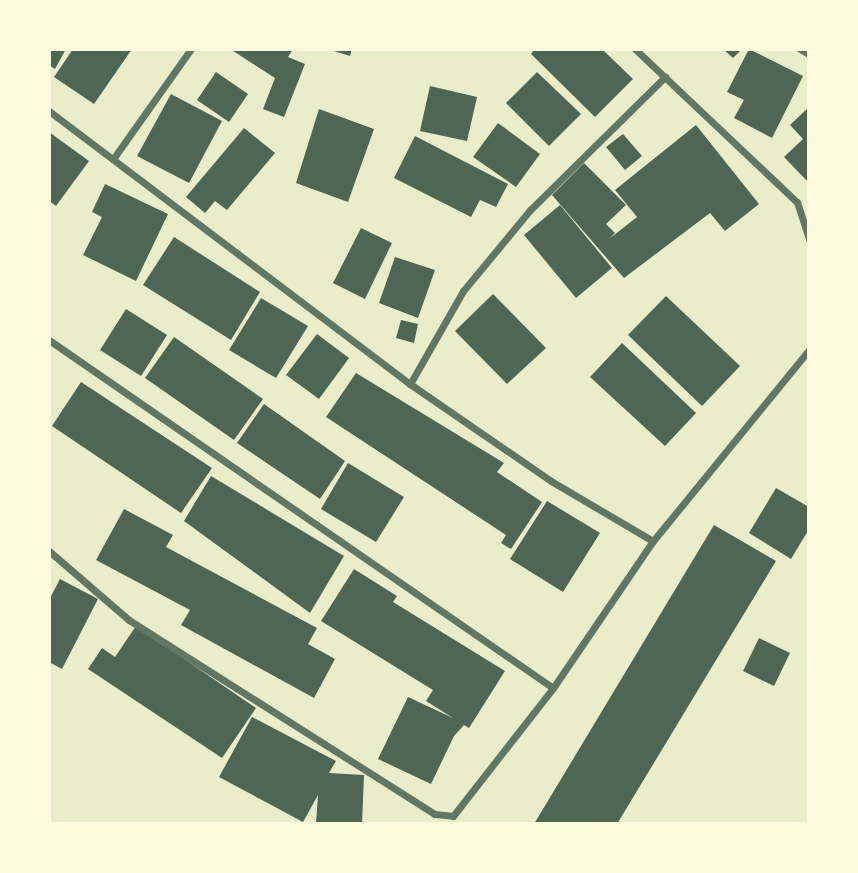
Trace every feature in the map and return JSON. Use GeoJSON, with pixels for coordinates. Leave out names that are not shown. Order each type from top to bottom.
{"type":"FeatureCollection","features":[{"type":"Feature","properties":{"kind":"street"},"geometry":{"type":"LineString","coordinates":[[113,159],[191,49]]}},
{"type":"Feature","properties":{"kind":"street"},"geometry":{"type":"LineString","coordinates":[[635,49],[797,202],[809,240]]}},
{"type":"Feature","properties":{"kind":"street"},"geometry":{"type":"LineString","coordinates":[[800,49],[809,54]]}},
{"type":"Feature","properties":{"kind":"street"},"geometry":{"type":"LineString","coordinates":[[410,384],[463,292],[530,210],[665,78]]}},
{"type":"Feature","properties":{"kind":"street"},"geometry":{"type":"LineString","coordinates":[[49,111],[410,384],[551,481],[653,541]]}},
{"type":"Feature","properties":{"kind":"street"},"geometry":{"type":"LineString","coordinates":[[49,340],[553,688]]}},
{"type":"Feature","properties":{"kind":"street"},"geometry":{"type":"LineString","coordinates":[[49,551],[129,620],[435,814],[453,816],[468,804],[553,688],[653,541],[809,349]]}},
{"type":"Feature","properties":{"kind":"building"},"geometry":{"type":"Polygon","coordinates":[[[49,49],[66,49],[55,69],[49,65],[49,49]]]}},
{"type":"Feature","properties":{"kind":"building"},"geometry":{"type":"Polygon","coordinates":[[[73,49],[132,49],[94,104],[54,77],[73,49]]]}},
{"type":"Feature","properties":{"kind":"building"},"geometry":{"type":"Polygon","coordinates":[[[230,49],[293,49],[288,57],[305,64],[284,117],[263,109],[275,78],[230,49]]]}},
{"type":"Feature","properties":{"kind":"building"},"geometry":{"type":"Polygon","coordinates":[[[327,49],[352,49],[350,56],[327,49]]]}},
{"type":"Feature","properties":{"kind":"building"},"geometry":{"type":"Polygon","coordinates":[[[535,49],[602,49],[633,79],[595,117],[531,54],[535,49]]]}},
{"type":"Feature","properties":{"kind":"building"},"geometry":{"type":"Polygon","coordinates":[[[723,49],[742,49],[733,58],[723,49]]]}},
{"type":"Feature","properties":{"kind":"building"},"geometry":{"type":"Polygon","coordinates":[[[749,49],[803,76],[772,138],[734,118],[744,100],[727,92],[749,49]]]}},
{"type":"Feature","properties":{"kind":"building"},"geometry":{"type":"Polygon","coordinates":[[[216,72],[248,94],[229,122],[197,100],[216,72]]]}},
{"type":"Feature","properties":{"kind":"building"},"geometry":{"type":"Polygon","coordinates":[[[537,72],[581,114],[549,146],[506,103],[537,72]]]}},
{"type":"Feature","properties":{"kind":"building"},"geometry":{"type":"Polygon","coordinates":[[[430,86],[477,97],[467,141],[420,131],[430,86]]]}},
{"type":"Feature","properties":{"kind":"building"},"geometry":{"type":"Polygon","coordinates":[[[171,94],[222,121],[189,183],[137,156],[171,94]]]}},
{"type":"Feature","properties":{"kind":"building"},"geometry":{"type":"Polygon","coordinates":[[[809,107],[809,183],[784,157],[803,139],[790,125],[809,107]]]}},
{"type":"Feature","properties":{"kind":"building"},"geometry":{"type":"Polygon","coordinates":[[[319,109],[374,129],[348,202],[296,183],[319,109]]]}},
{"type":"Feature","properties":{"kind":"building"},"geometry":{"type":"Polygon","coordinates":[[[498,123],[540,154],[516,187],[473,157],[498,123]]]}},
{"type":"Feature","properties":{"kind":"building"},"geometry":{"type":"Polygon","coordinates":[[[696,125],[759,204],[725,231],[710,213],[624,278],[552,195],[584,163],[626,205],[606,224],[615,233],[609,239],[637,217],[615,190],[696,125]]]}},
{"type":"Feature","properties":{"kind":"building"},"geometry":{"type":"Polygon","coordinates":[[[244,128],[275,153],[227,210],[215,201],[205,213],[186,197],[244,128]]]}},
{"type":"Feature","properties":{"kind":"building"},"geometry":{"type":"Polygon","coordinates":[[[49,132],[89,161],[56,206],[49,201],[49,132]]]}},
{"type":"Feature","properties":{"kind":"building"},"geometry":{"type":"Polygon","coordinates":[[[623,134],[642,156],[625,170],[606,147],[623,134]]]}},
{"type":"Feature","properties":{"kind":"building"},"geometry":{"type":"Polygon","coordinates":[[[415,136],[508,184],[496,207],[480,200],[471,217],[394,178],[415,136]]]}},
{"type":"Feature","properties":{"kind":"building"},"geometry":{"type":"Polygon","coordinates":[[[105,184],[168,214],[136,281],[83,255],[102,217],[92,212],[105,184]]]}},
{"type":"Feature","properties":{"kind":"building"},"geometry":{"type":"Polygon","coordinates":[[[560,205],[612,268],[576,298],[524,235],[560,205]]]}},
{"type":"Feature","properties":{"kind":"building"},"geometry":{"type":"Polygon","coordinates":[[[361,228],[392,243],[365,299],[333,283],[361,228]]]}},
{"type":"Feature","properties":{"kind":"building"},"geometry":{"type":"Polygon","coordinates":[[[174,237],[260,292],[231,340],[143,285],[174,237]]]}},
{"type":"Feature","properties":{"kind":"building"},"geometry":{"type":"Polygon","coordinates":[[[395,257],[435,270],[418,318],[379,303],[395,257]]]}},
{"type":"Feature","properties":{"kind":"building"},"geometry":{"type":"Polygon","coordinates":[[[493,294],[546,348],[507,384],[455,331],[493,294]]]}},
{"type":"Feature","properties":{"kind":"building"},"geometry":{"type":"Polygon","coordinates":[[[666,296],[740,366],[702,406],[628,335],[666,296]]]}},
{"type":"Feature","properties":{"kind":"building"},"geometry":{"type":"Polygon","coordinates":[[[261,298],[308,326],[276,378],[229,350],[261,298]]]}},
{"type":"Feature","properties":{"kind":"building"},"geometry":{"type":"Polygon","coordinates":[[[126,309],[167,335],[141,376],[100,350],[126,309]]]}},
{"type":"Feature","properties":{"kind":"building"},"geometry":{"type":"Polygon","coordinates":[[[401,320],[418,324],[414,343],[396,338],[401,320]]]}},
{"type":"Feature","properties":{"kind":"building"},"geometry":{"type":"Polygon","coordinates":[[[317,334],[349,358],[319,399],[286,375],[317,334]]]}},
{"type":"Feature","properties":{"kind":"building"},"geometry":{"type":"Polygon","coordinates":[[[174,337],[263,399],[234,440],[145,378],[174,337]]]}},
{"type":"Feature","properties":{"kind":"building"},"geometry":{"type":"Polygon","coordinates":[[[622,343],[696,413],[665,446],[590,377],[622,343]]]}},
{"type":"Feature","properties":{"kind":"building"},"geometry":{"type":"Polygon","coordinates":[[[356,373],[504,463],[497,472],[542,502],[511,549],[501,543],[506,535],[326,417],[356,373]]]}},
{"type":"Feature","properties":{"kind":"building"},"geometry":{"type":"Polygon","coordinates":[[[81,382],[212,468],[181,513],[52,426],[81,382]]]}},
{"type":"Feature","properties":{"kind":"building"},"geometry":{"type":"Polygon","coordinates":[[[264,404],[345,461],[320,499],[237,443],[264,404]]]}},
{"type":"Feature","properties":{"kind":"building"},"geometry":{"type":"Polygon","coordinates":[[[348,463],[404,497],[376,542],[321,509],[348,463]]]}},
{"type":"Feature","properties":{"kind":"building"},"geometry":{"type":"Polygon","coordinates":[[[211,476],[344,556],[310,613],[184,521],[211,476]]]}},
{"type":"Feature","properties":{"kind":"building"},"geometry":{"type":"Polygon","coordinates":[[[776,488],[809,507],[809,529],[791,559],[749,533],[776,488]]]}},
{"type":"Feature","properties":{"kind":"building"},"geometry":{"type":"Polygon","coordinates":[[[547,501],[600,533],[563,592],[510,559],[547,501]]]}},
{"type":"Feature","properties":{"kind":"building"},"geometry":{"type":"Polygon","coordinates":[[[124,509],[173,535],[166,547],[317,628],[308,644],[335,659],[314,698],[181,625],[190,610],[96,560],[124,509]]]}},
{"type":"Feature","properties":{"kind":"building"},"geometry":{"type":"Polygon","coordinates":[[[714,525],[776,561],[617,824],[534,824],[714,525]]]}},
{"type":"Feature","properties":{"kind":"building"},"geometry":{"type":"Polygon","coordinates":[[[354,569],[397,596],[393,602],[505,671],[469,728],[464,725],[454,736],[431,784],[378,759],[408,697],[453,718],[426,701],[433,690],[321,621],[354,569]]]}},
{"type":"Feature","properties":{"kind":"building"},"geometry":{"type":"Polygon","coordinates":[[[60,579],[98,599],[62,669],[49,662],[49,600],[60,579]]]}},
{"type":"Feature","properties":{"kind":"building"},"geometry":{"type":"Polygon","coordinates":[[[136,626],[256,708],[222,758],[88,669],[102,648],[115,657],[136,626]]]}},
{"type":"Feature","properties":{"kind":"building"},"geometry":{"type":"Polygon","coordinates":[[[759,638],[790,653],[774,686],[743,671],[759,638]]]}},
{"type":"Feature","properties":{"kind":"building"},"geometry":{"type":"Polygon","coordinates":[[[252,717],[336,761],[329,773],[364,775],[362,824],[316,824],[318,795],[303,822],[219,777],[252,717]]]}}]}
